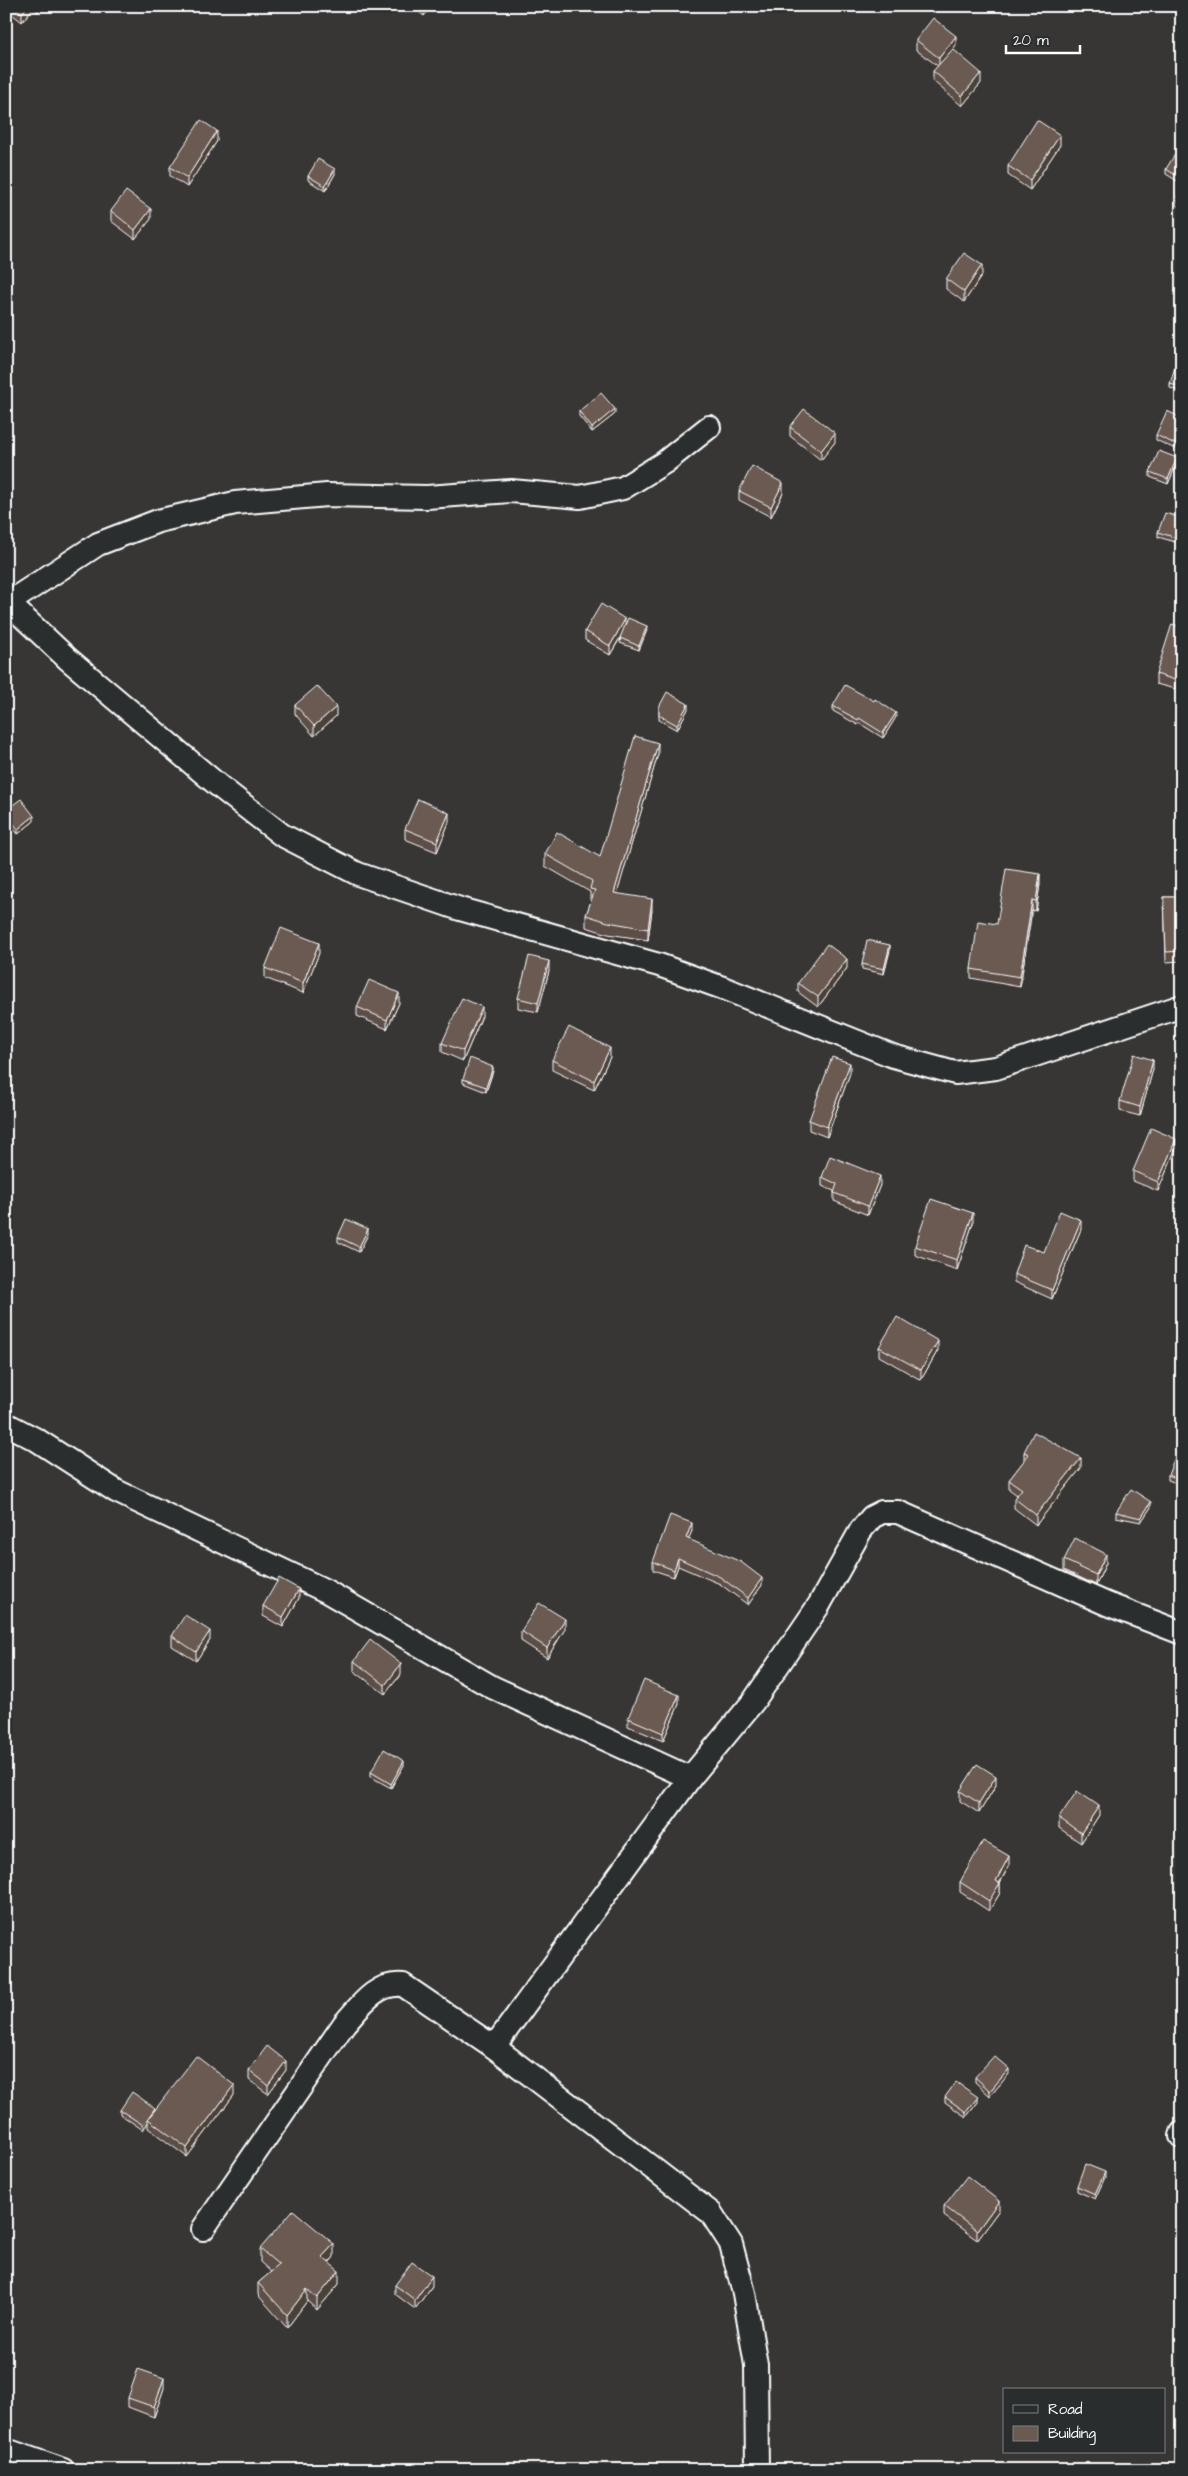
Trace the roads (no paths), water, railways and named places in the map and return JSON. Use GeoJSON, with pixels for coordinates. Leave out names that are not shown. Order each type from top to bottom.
{"type":"FeatureCollection","features":[{"type":"Feature","properties":{"kind":"street"},"geometry":{"type":"LineString","coordinates":[[709,427],[665,462],[623,488],[580,497],[511,492],[427,497],[327,495],[235,503],[158,521],[98,544],[7,602],[68,659],[219,786],[282,834],[358,874],[441,903],[659,965],[723,988],[893,1056],[955,1073],[996,1068],[1182,1006]]}},
{"type":"Feature","properties":{"kind":"street"},"geometry":{"type":"LineString","coordinates":[[6,1424],[37,1440],[116,1491],[326,1591],[492,1688],[690,1778]]}},
{"type":"Feature","properties":{"kind":"street"},"geometry":{"type":"LineString","coordinates":[[494,2047],[690,1778],[753,1702],[819,1605],[861,1530],[872,1517],[882,1512],[898,1512],[946,1531],[1107,1604],[1182,1633]]}},
{"type":"Feature","properties":{"kind":"street"},"geometry":{"type":"LineString","coordinates":[[203,2229],[344,2024],[364,2001],[378,1990],[392,1984],[403,1986],[494,2047],[711,2214],[731,2244],[744,2293],[756,2365],[757,2470]]}},
{"type":"Feature","properties":{"kind":"street"},"geometry":{"type":"LineString","coordinates":[[6,2450],[63,2470]]}}]}
